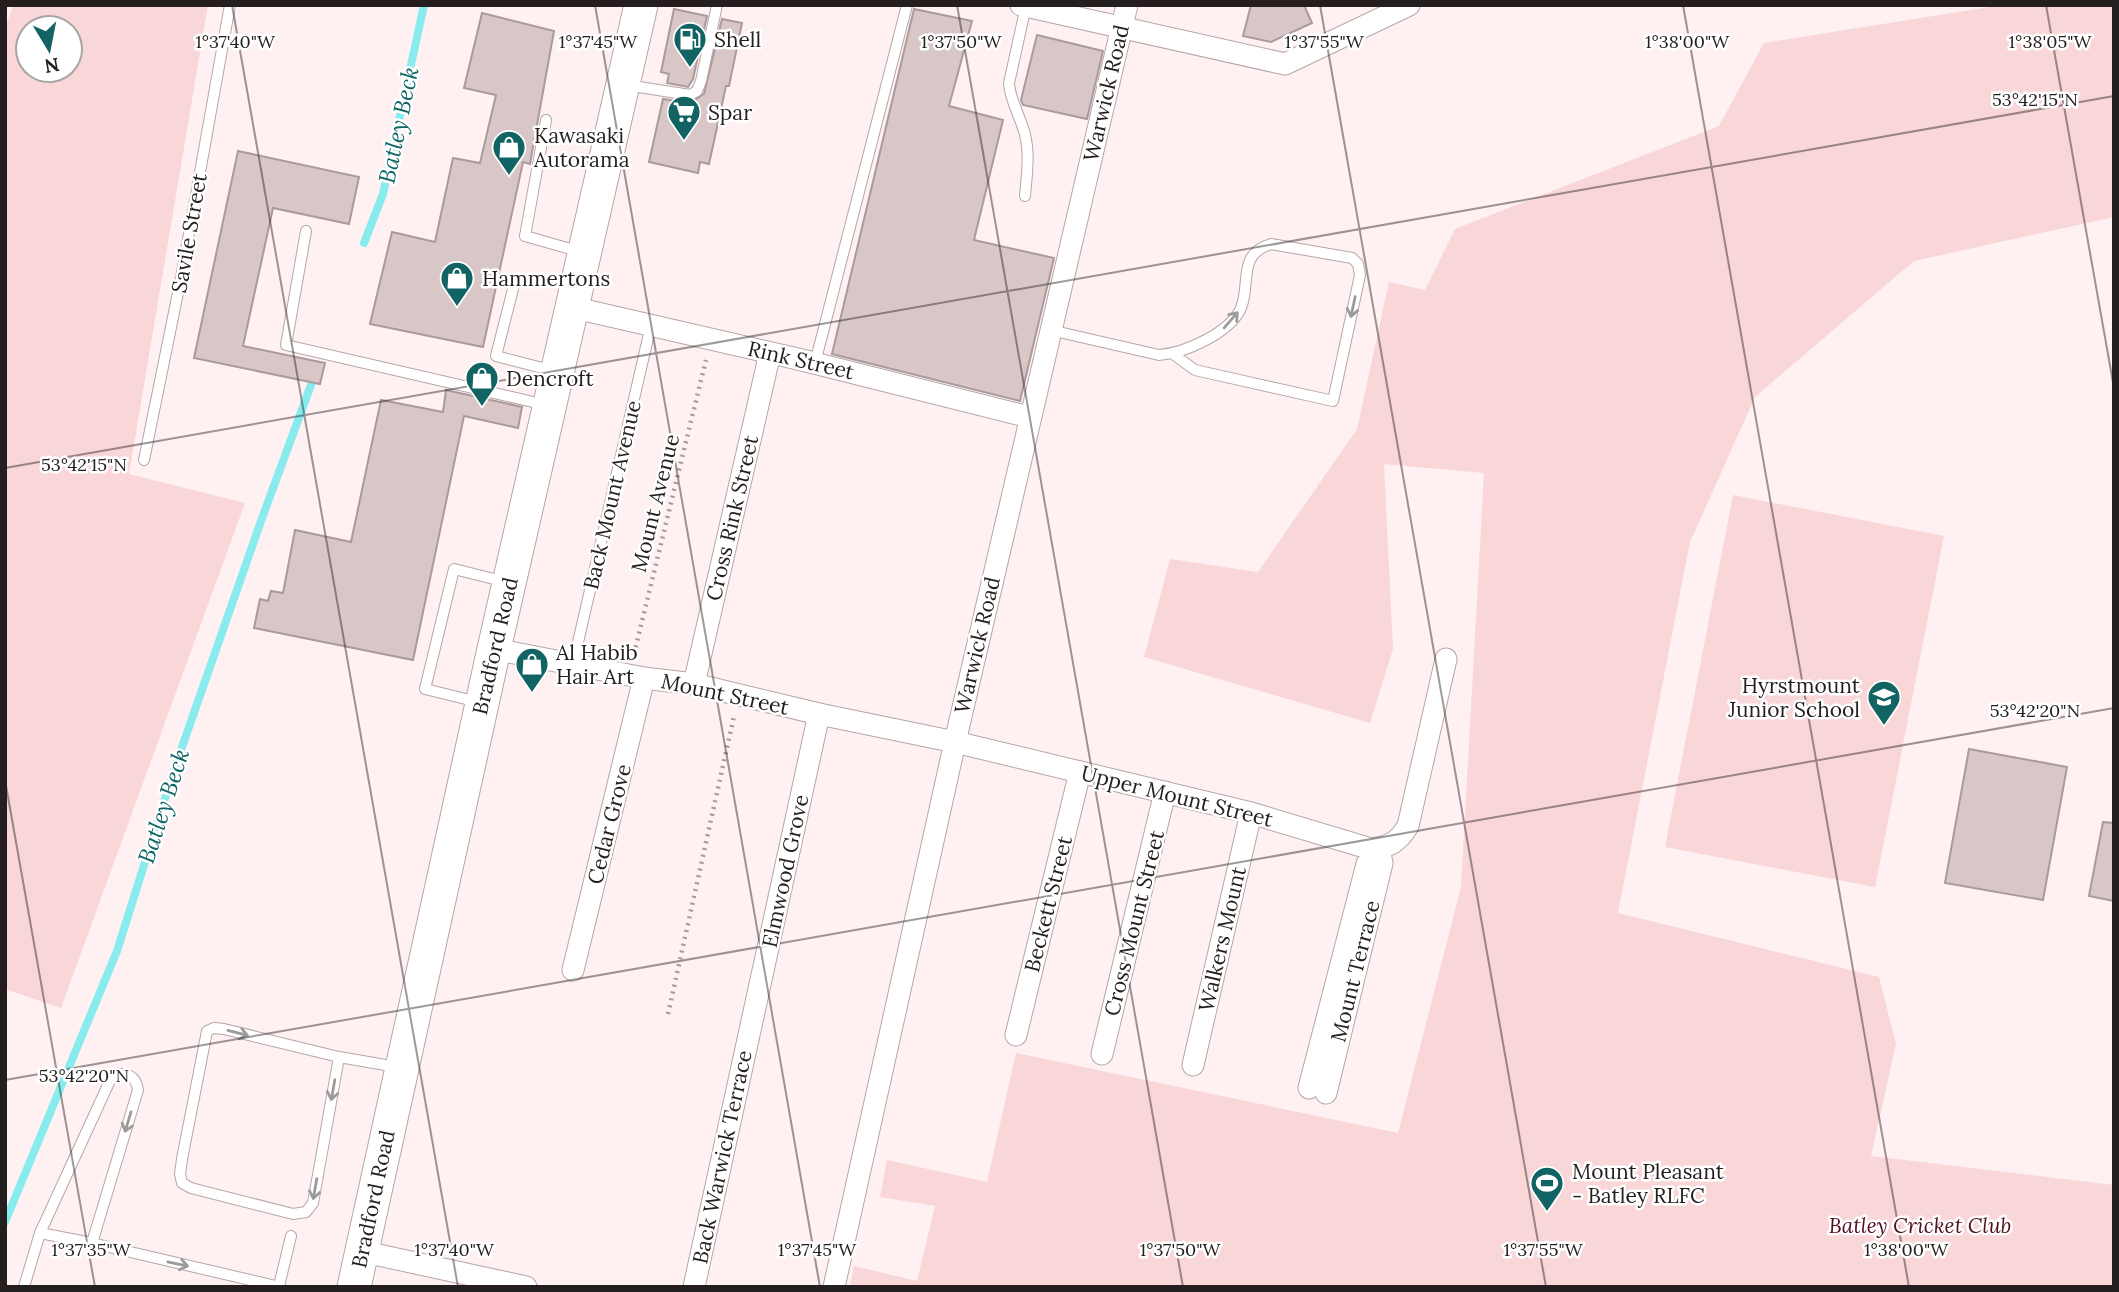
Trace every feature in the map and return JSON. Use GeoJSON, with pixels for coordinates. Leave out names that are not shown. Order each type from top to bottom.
{"type":"FeatureCollection","features":[{"type":"Feature","properties":{"kind":"main road","name":"Bradford Road"},"geometry":{"type":"LineString","coordinates":[[354,1287],[494,649],[641,5]]}},
{"type":"Feature","properties":{"kind":"street","name":"Warwick Road"},"geometry":{"type":"LineString","coordinates":[[834,1287],[1029,417],[1128,5]]}},
{"type":"Feature","properties":{"kind":"street"},"geometry":{"type":"LineString","coordinates":[[1024,6],[1285,64],[1409,5]]}},
{"type":"Feature","properties":{"kind":"street","name":"Rink Street"},"geometry":{"type":"LineString","coordinates":[[571,307],[770,352],[1029,417]]}},
{"type":"Feature","properties":{"kind":"street","name":"Cross Rink Street"},"geometry":{"type":"LineString","coordinates":[[694,684],[770,352]]}},
{"type":"Feature","properties":{"kind":"street","name":"Mount Street"},"geometry":{"type":"LineString","coordinates":[[494,649],[694,684],[819,714],[955,742]]}},
{"type":"Feature","properties":{"kind":"street"},"geometry":{"type":"LineString","coordinates":[[1382,846],[1408,826],[1446,659]]}},
{"type":"Feature","properties":{"kind":"street","name":"Cedar Grove"},"geometry":{"type":"LineString","coordinates":[[573,970],[637,676]]}},
{"type":"Feature","properties":{"kind":"street","name":"Elmwood Grove"},"geometry":{"type":"LineString","coordinates":[[750,1027],[819,714]]}},
{"type":"Feature","properties":{"kind":"street","name":"Upper Mount Street"},"geometry":{"type":"LineString","coordinates":[[955,742],[1382,846]]}},
{"type":"Feature","properties":{"kind":"street","name":"Beckett Street"},"geometry":{"type":"LineString","coordinates":[[1016,1035],[1080,772]]}},
{"type":"Feature","properties":{"kind":"street","name":"Cross Mount Street"},"geometry":{"type":"LineString","coordinates":[[1102,1054],[1165,792]]}},
{"type":"Feature","properties":{"kind":"street","name":"Walkers Mount"},"geometry":{"type":"LineString","coordinates":[[1193,1066],[1251,813]]}},
{"type":"Feature","properties":{"kind":"street","name":"Mount Terrace"},"geometry":{"type":"LineString","coordinates":[[1317,1090],[1382,863],[1382,846]]}},
{"type":"Feature","properties":{"kind":"street","name":"Back Warwick Terrace"},"geometry":{"type":"LineString","coordinates":[[694,1287],[750,1027]]}},
{"type":"Feature","properties":{"kind":"street"},"geometry":{"type":"LineString","coordinates":[[360,1251],[526,1287]]}},
{"type":"Feature","properties":{"kind":"lane","name":"Savile Street"},"geometry":{"type":"LineString","coordinates":[[144,460],[181,278],[230,5]]}},
{"type":"Feature","properties":{"kind":"lane"},"geometry":{"type":"LineString","coordinates":[[623,84],[690,95],[697,92],[717,5]]}},
{"type":"Feature","properties":{"kind":"lane"},"geometry":{"type":"LineString","coordinates":[[815,363],[906,5]]}},
{"type":"Feature","properties":{"kind":"lane"},"geometry":{"type":"LineString","coordinates":[[1024,6],[1009,83],[1010,96],[1027,144],[1025,196]]}},
{"type":"Feature","properties":{"kind":"lane"},"geometry":{"type":"LineString","coordinates":[[546,120],[525,236],[584,253]]}},
{"type":"Feature","properties":{"kind":"lane"},"geometry":{"type":"LineString","coordinates":[[306,231],[286,345],[549,405]]}},
{"type":"Feature","properties":{"kind":"lane"},"geometry":{"type":"LineString","coordinates":[[1050,330],[1159,355],[1173,354],[1219,334],[1241,308],[1248,261],[1260,247],[1271,244],[1352,258],[1358,264],[1360,275],[1333,401],[1195,370],[1173,354]]}},
{"type":"Feature","properties":{"kind":"lane"},"geometry":{"type":"LineString","coordinates":[[515,281],[496,356],[557,372]]}},
{"type":"Feature","properties":{"kind":"lane","name":"Back Mount Avenue"},"geometry":{"type":"LineString","coordinates":[[573,664],[651,326]]}},
{"type":"Feature","properties":{"kind":"lane"},"geometry":{"type":"LineString","coordinates":[[1192,345],[1195,370]]}},
{"type":"Feature","properties":{"kind":"lane"},"geometry":{"type":"LineString","coordinates":[[482,703],[425,689],[454,569],[509,583]]}},
{"type":"Feature","properties":{"kind":"lane"},"geometry":{"type":"LineString","coordinates":[[339,1057],[313,1203],[306,1212],[293,1214],[191,1188],[182,1183],[182,1159],[207,1031],[214,1028],[224,1029],[339,1057],[402,1068]]}},
{"type":"Feature","properties":{"kind":"lane"},"geometry":{"type":"LineString","coordinates":[[24,1287],[40,1233],[113,1073],[123,1073],[137,1081],[138,1090],[92,1243]]}},
{"type":"Feature","properties":{"kind":"lane"},"geometry":{"type":"LineString","coordinates":[[40,1233],[280,1287],[291,1236]]}},
{"type":"Feature","properties":{"kind":"path","name":"Mount Avenue"},"geometry":{"type":"LineString","coordinates":[[637,676],[711,339]]}},
{"type":"Feature","properties":{"kind":"path"},"geometry":{"type":"LineString","coordinates":[[668,1014],[739,695]]}},
{"type":"Feature","properties":{"kind":"green space"},"geometry":{"type":"Polygon","coordinates":[[[13,5],[208,5],[129,474],[245,503],[61,1008],[5,989],[5,29],[13,5]]]}},
{"type":"Feature","properties":{"kind":"green space","name":"Batley Cricket Club"},"geometry":{"type":"Polygon","coordinates":[[[2002,5],[2114,5],[2114,217],[1914,261],[1755,397],[1690,542],[1618,913],[1879,977],[1896,1044],[1871,1156],[2114,1185],[2114,1287],[850,1287],[854,1266],[917,1281],[935,1206],[880,1197],[887,1160],[987,1182],[1016,1053],[1398,1133],[1461,887],[1484,473],[1384,464],[1393,649],[1370,723],[1144,657],[1170,559],[1258,572],[1357,429],[1389,282],[1425,290],[1455,229],[1719,126],[1764,43],[2002,5]]]}},
{"type":"Feature","properties":{"kind":"green space"},"geometry":{"type":"Polygon","coordinates":[[[1733,495],[1944,536],[1875,887],[1665,847],[1733,495]]]}},
{"type":"Feature","properties":{"kind":"building"},"geometry":{"type":"Polygon","coordinates":[[[1251,5],[1304,5],[1312,23],[1271,42],[1243,36],[1251,5]]]}},
{"type":"Feature","properties":{"kind":"building"},"geometry":{"type":"Polygon","coordinates":[[[674,9],[707,16],[693,79],[688,87],[667,83],[669,74],[661,72],[674,9]]]}},
{"type":"Feature","properties":{"kind":"building"},"geometry":{"type":"Polygon","coordinates":[[[914,9],[972,21],[949,106],[1003,120],[974,240],[1054,258],[1020,401],[832,354],[914,9]]]}},
{"type":"Feature","properties":{"kind":"building"},"geometry":{"type":"Polygon","coordinates":[[[482,13],[554,31],[530,164],[523,162],[483,347],[370,324],[392,232],[435,242],[453,158],[480,163],[496,95],[464,88],[482,13]]]}},
{"type":"Feature","properties":{"kind":"building"},"geometry":{"type":"Polygon","coordinates":[[[722,19],[742,23],[709,164],[700,162],[698,173],[649,162],[663,99],[690,103],[704,94],[722,19]]]}},
{"type":"Feature","properties":{"kind":"building"},"geometry":{"type":"Polygon","coordinates":[[[1037,35],[1103,51],[1087,119],[1023,105],[1021,100],[1037,35]]]}},
{"type":"Feature","properties":{"kind":"building"},"geometry":{"type":"Polygon","coordinates":[[[238,151],[359,177],[349,224],[273,208],[243,346],[325,363],[320,384],[194,358],[238,151]]]}},
{"type":"Feature","properties":{"kind":"building"},"geometry":{"type":"Polygon","coordinates":[[[446,390],[522,407],[518,428],[464,416],[413,660],[254,628],[260,599],[268,601],[271,591],[283,593],[295,530],[351,542],[381,400],[443,412],[446,390]]]}},
{"type":"Feature","properties":{"kind":"building"},"geometry":{"type":"Polygon","coordinates":[[[1969,749],[2067,767],[2043,900],[1945,883],[1969,749]]]}},
{"type":"Feature","properties":{"kind":"building"},"geometry":{"type":"Polygon","coordinates":[[[2103,822],[2114,823],[2114,901],[2089,896],[2103,822]]]}},
{"type":"Feature","properties":{"kind":"waterway","name":"Batley Beck"},"geometry":{"type":"LineString","coordinates":[[364,243],[383,194],[424,5]]}},
{"type":"Feature","properties":{"kind":"waterway","name":"Batley Beck"},"geometry":{"type":"LineString","coordinates":[[5,1222],[117,951],[174,770],[311,385]]}},
{"type":"Feature","properties":{"kind":"place","name":"Shell"},"geometry":{"type":"Point","coordinates":[690,69]}},
{"type":"Feature","properties":{"kind":"place","name":"Spar"},"geometry":{"type":"Point","coordinates":[684,142]}},
{"type":"Feature","properties":{"kind":"place","name":"Kawasaki Autorama"},"geometry":{"type":"Point","coordinates":[509,177]}},
{"type":"Feature","properties":{"kind":"place","name":"Hammertons"},"geometry":{"type":"Point","coordinates":[457,308]}},
{"type":"Feature","properties":{"kind":"place","name":"Dencroft"},"geometry":{"type":"Point","coordinates":[482,408]}},
{"type":"Feature","properties":{"kind":"place","name":"Al Habib Hair Art"},"geometry":{"type":"Point","coordinates":[532,694]}},
{"type":"Feature","properties":{"kind":"place","name":"Hyrstmount Junior School"},"geometry":{"type":"Point","coordinates":[1884,727]}},
{"type":"Feature","properties":{"kind":"place","name":"Mount Pleasant - Batley RLFC"},"geometry":{"type":"Point","coordinates":[1547,1213]}}]}
